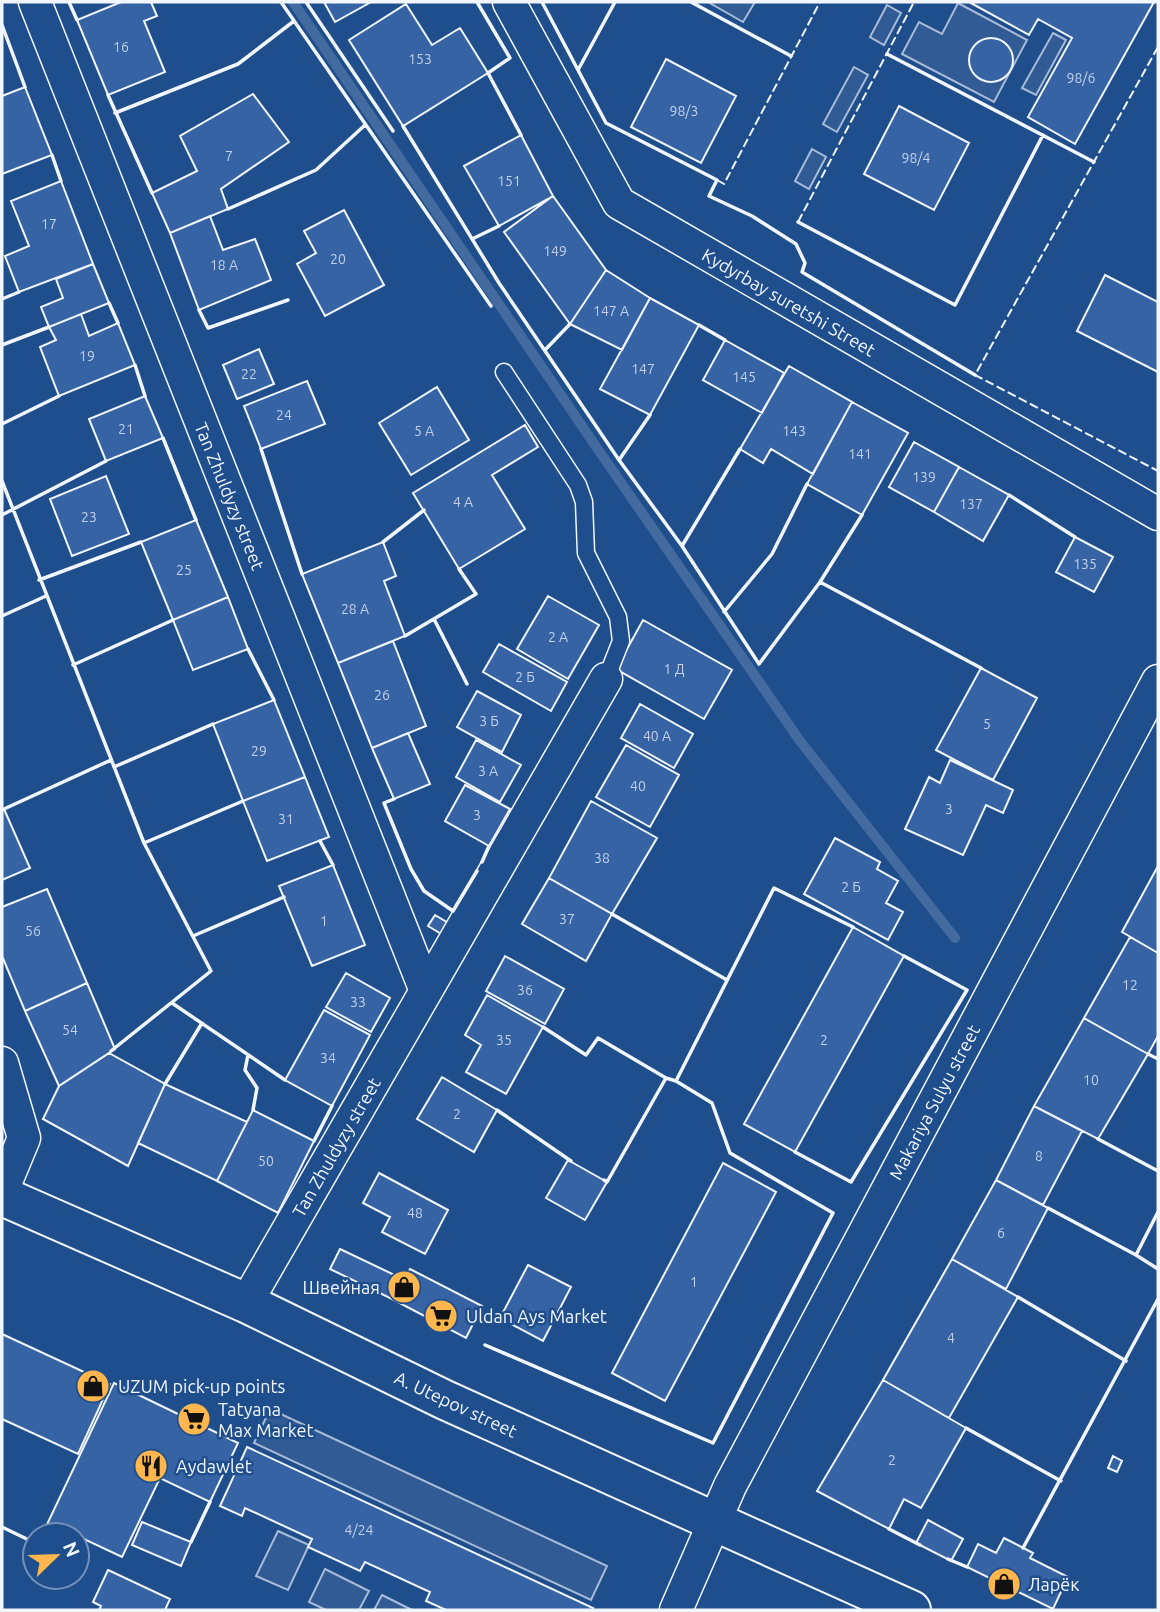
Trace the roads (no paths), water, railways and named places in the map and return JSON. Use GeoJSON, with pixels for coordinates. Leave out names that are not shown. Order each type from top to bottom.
{"type":"FeatureCollection","features":[{"type":"Feature","properties":{"kind":"main road","name":"A. Utepov street"},"geometry":{"type":"LineString","coordinates":[[2,1193],[246,1303],[444,1400],[911,1610]]}},
{"type":"Feature","properties":{"kind":"street","name":"Tan Zhuldyzy street"},"geometry":{"type":"LineString","coordinates":[[35,2],[426,991]]}},
{"type":"Feature","properties":{"kind":"street","name":"Kydyrbay suretshi Street"},"geometry":{"type":"LineString","coordinates":[[509,2],[619,203],[1158,514]]}},
{"type":"Feature","properties":{"kind":"street","name":"Tan Zhuldyzy street"},"geometry":{"type":"LineString","coordinates":[[246,1303],[606,679]]}},
{"type":"Feature","properties":{"kind":"street","name":"Makariya Sulyu street"},"geometry":{"type":"LineString","coordinates":[[676,1610],[712,1522],[1158,681]]}},
{"type":"Feature","properties":{"kind":"street"},"geometry":{"type":"LineString","coordinates":[[2,1063],[24,1138],[2,1193]]}},
{"type":"Feature","properties":{"kind":"lane"},"geometry":{"type":"LineString","coordinates":[[504,372],[581,493],[586,553],[618,617],[621,641],[606,679]]}},
{"type":"Feature","properties":{"kind":"waterway"},"geometry":{"type":"LineString","coordinates":[[293,2],[800,741],[955,938]]}},
{"type":"Feature","properties":{"kind":"place","name":"Швейная"},"geometry":{"type":"Point","coordinates":[404,1287]}},
{"type":"Feature","properties":{"kind":"place","name":"Uldan Ays Market"},"geometry":{"type":"Point","coordinates":[441,1316]}},
{"type":"Feature","properties":{"kind":"place","name":"UZUM pick-up points"},"geometry":{"type":"Point","coordinates":[93,1386]}},
{"type":"Feature","properties":{"kind":"place","name":"Tatyana Max Market"},"geometry":{"type":"Point","coordinates":[194,1419]}},
{"type":"Feature","properties":{"kind":"place","name":"Aydawlet"},"geometry":{"type":"Point","coordinates":[151,1466]}},
{"type":"Feature","properties":{"kind":"place","name":"Ларёк"},"geometry":{"type":"Point","coordinates":[1004,1584]}}]}
